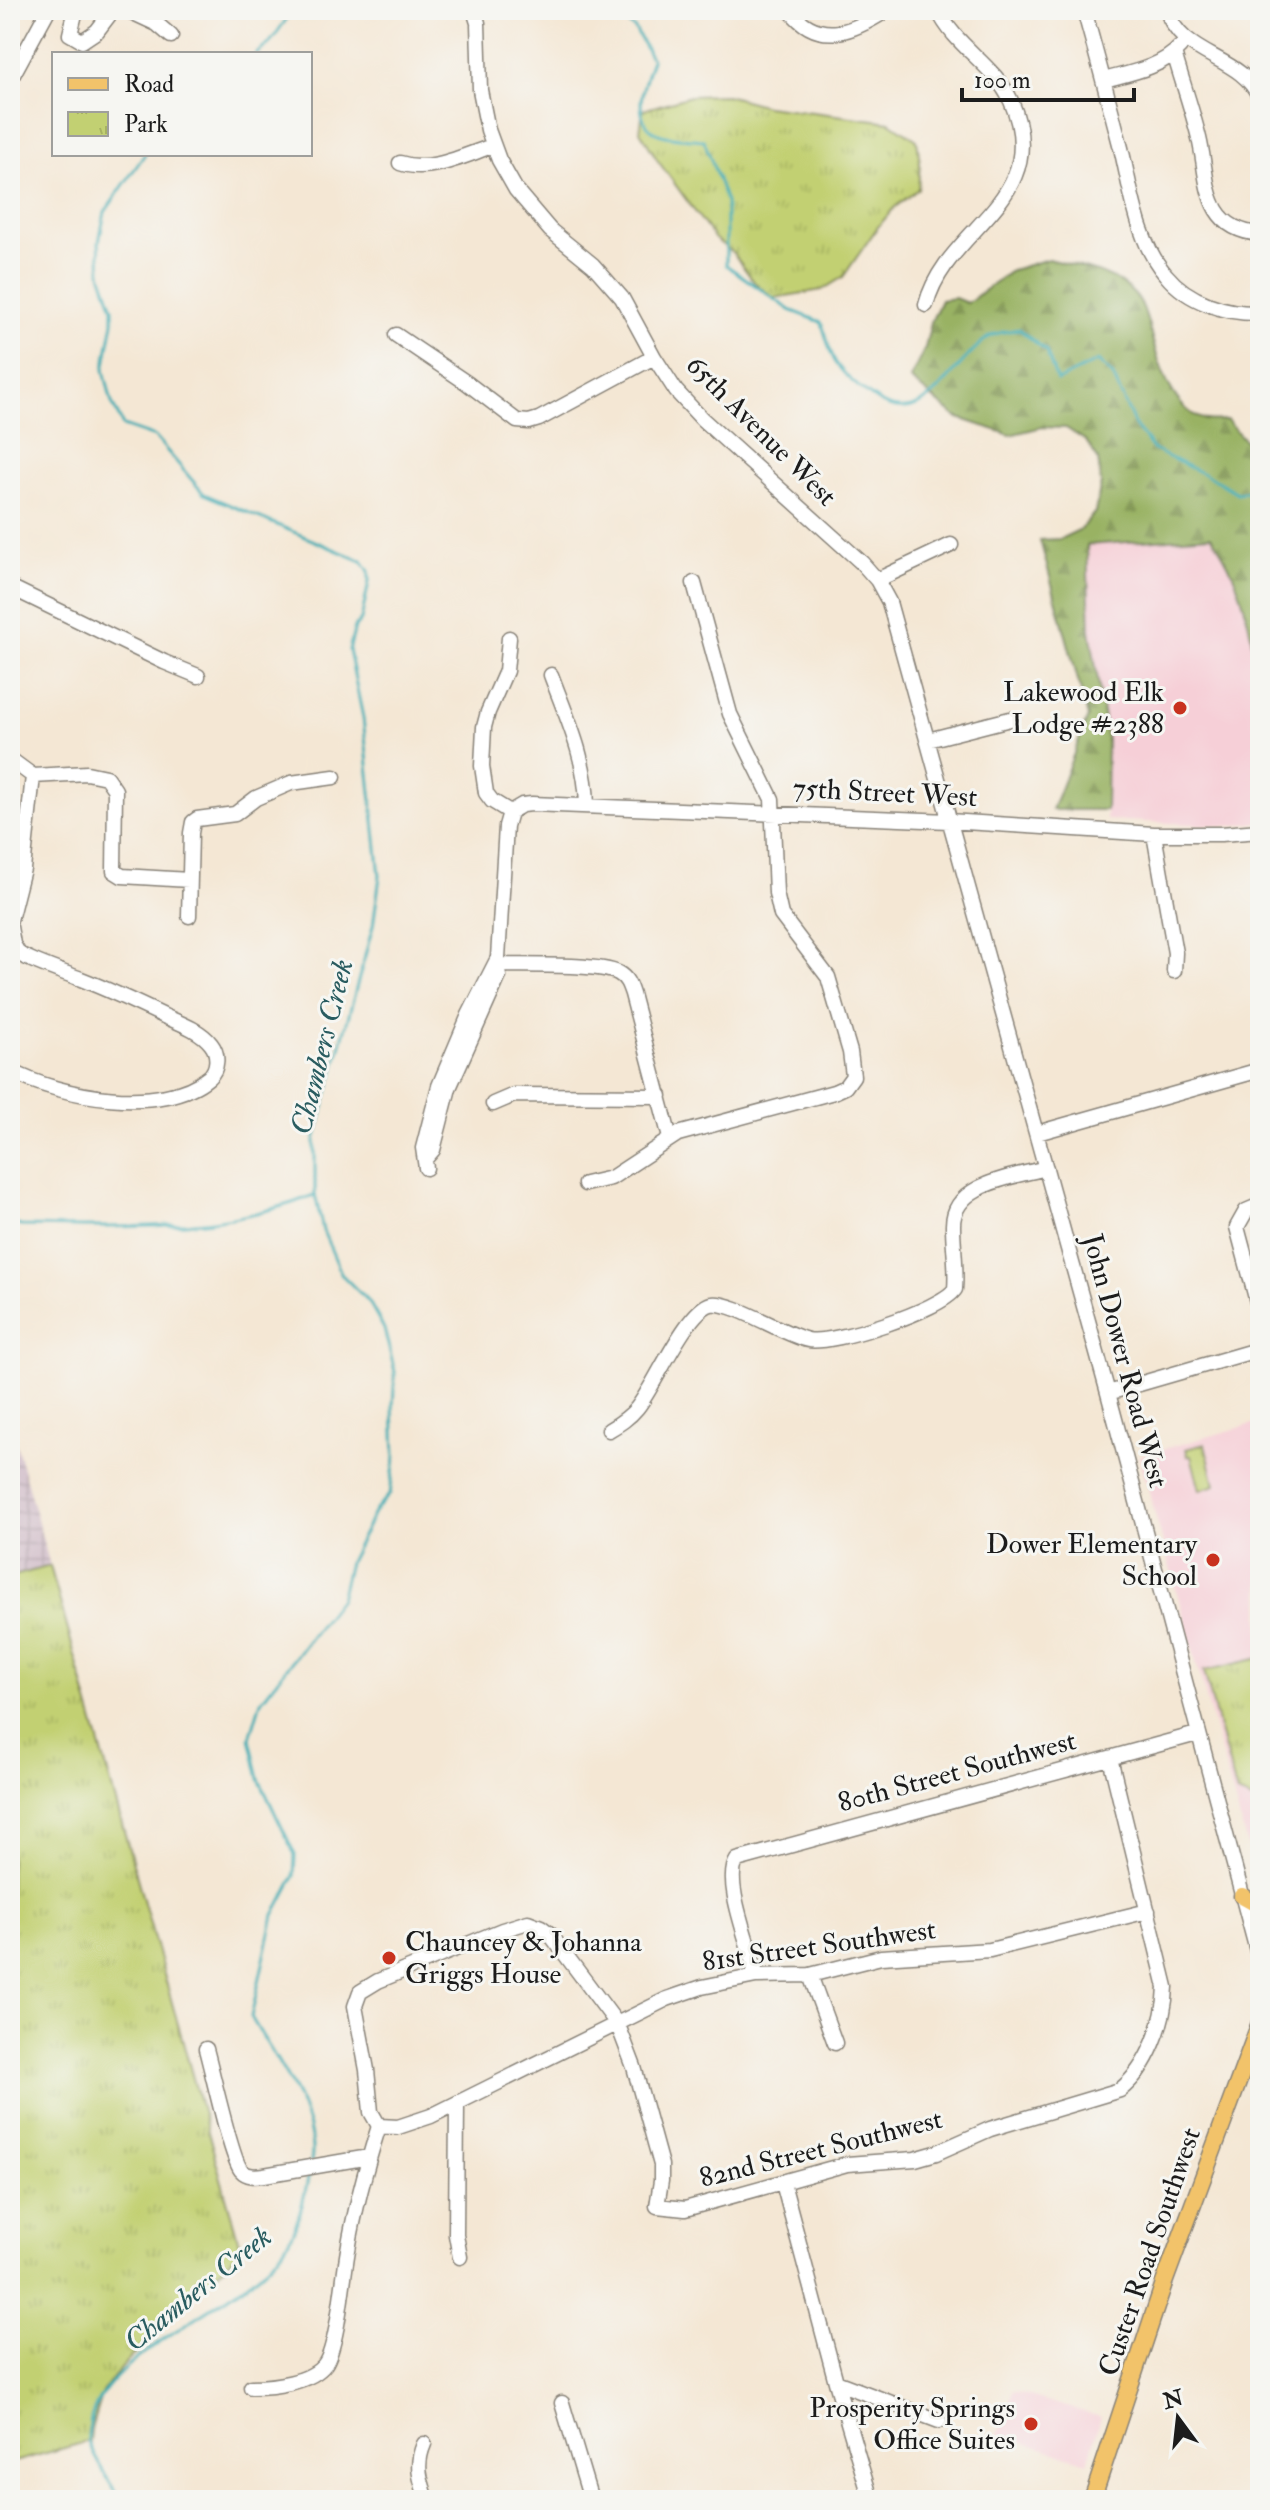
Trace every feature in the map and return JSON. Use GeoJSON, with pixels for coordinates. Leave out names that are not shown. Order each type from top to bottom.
{"type":"FeatureCollection","features":[{"type":"Feature","properties":{"kind":"main road"},"geometry":{"type":"LineString","coordinates":[[1242,1896],[1260,1906]]}},
{"type":"Feature","properties":{"kind":"main road","name":"Custer Road Southwest"},"geometry":{"type":"LineString","coordinates":[[1092,2500],[1164,2283],[1260,2023]]}},
{"type":"Feature","properties":{"kind":"street"},"geometry":{"type":"LineString","coordinates":[[10,80],[48,10]]}},
{"type":"Feature","properties":{"kind":"street"},"geometry":{"type":"LineString","coordinates":[[76,10],[70,34],[82,41],[97,31],[113,10]]}},
{"type":"Feature","properties":{"kind":"street"},"geometry":{"type":"LineString","coordinates":[[127,10],[157,24],[171,36]]}},
{"type":"Feature","properties":{"kind":"street","name":"65th Avenue West"},"geometry":{"type":"LineString","coordinates":[[474,10],[478,23],[480,90],[492,146],[504,171],[537,216],[562,242],[593,265],[622,298],[676,391],[702,419],[877,580],[892,610],[949,821]]}},
{"type":"Feature","properties":{"kind":"street"},"geometry":{"type":"LineString","coordinates":[[790,10],[807,25],[837,33],[858,28],[887,10]]}},
{"type":"Feature","properties":{"kind":"street"},"geometry":{"type":"LineString","coordinates":[[926,305],[934,283],[947,262],[1011,188],[1019,148],[1014,112],[1007,93],[951,32],[938,10]]}},
{"type":"Feature","properties":{"kind":"street"},"geometry":{"type":"LineString","coordinates":[[1084,10],[1140,223],[1157,263],[1189,295],[1214,307],[1260,313]]}},
{"type":"Feature","properties":{"kind":"street"},"geometry":{"type":"LineString","coordinates":[[1167,10],[1171,23],[1184,40],[1244,74],[1260,98]]}},
{"type":"Feature","properties":{"kind":"street"},"geometry":{"type":"LineString","coordinates":[[1104,80],[1152,65],[1174,53],[1184,40]]}},
{"type":"Feature","properties":{"kind":"street"},"geometry":{"type":"LineString","coordinates":[[1174,53],[1198,135],[1206,188],[1220,215],[1235,226],[1260,234]]}},
{"type":"Feature","properties":{"kind":"street"},"geometry":{"type":"LineString","coordinates":[[400,163],[410,167],[434,165],[492,146]]}},
{"type":"Feature","properties":{"kind":"street"},"geometry":{"type":"LineString","coordinates":[[396,335],[513,418],[525,422],[539,419],[654,357]]}},
{"type":"Feature","properties":{"kind":"street"},"geometry":{"type":"LineString","coordinates":[[877,580],[951,545]]}},
{"type":"Feature","properties":{"kind":"street"},"geometry":{"type":"LineString","coordinates":[[585,1184],[611,1178],[670,1138],[826,1095],[849,1084],[853,1076],[853,1061],[828,977],[781,915],[776,893],[774,814],[769,791],[725,699],[694,583]]}},
{"type":"Feature","properties":{"kind":"street"},"geometry":{"type":"LineString","coordinates":[[10,587],[198,676]]}},
{"type":"Feature","properties":{"kind":"street"},"geometry":{"type":"LineString","coordinates":[[426,1163],[433,1150],[449,1088],[499,976],[496,965],[501,942],[506,826],[510,812],[488,796],[482,766],[484,727],[506,671],[509,638]]}},
{"type":"Feature","properties":{"kind":"street"},"geometry":{"type":"LineString","coordinates":[[551,675],[581,755],[586,775],[587,805]]}},
{"type":"Feature","properties":{"kind":"street"},"geometry":{"type":"LineString","coordinates":[[928,740],[1010,719]]}},
{"type":"Feature","properties":{"kind":"street"},"geometry":{"type":"LineString","coordinates":[[10,759],[33,776],[87,773],[106,777],[115,790],[112,859],[116,875],[189,880]]}},
{"type":"Feature","properties":{"kind":"street"},"geometry":{"type":"LineString","coordinates":[[10,920],[29,834],[33,776]]}},
{"type":"Feature","properties":{"kind":"street"},"geometry":{"type":"LineString","coordinates":[[189,916],[191,826],[197,819],[235,814],[256,798],[291,783],[334,777]]}},
{"type":"Feature","properties":{"kind":"street","name":"75th Street West"},"geometry":{"type":"LineString","coordinates":[[510,812],[529,804],[587,805],[949,821],[1154,834],[1260,831]]}},
{"type":"Feature","properties":{"kind":"street","name":"John Dower Road West"},"geometry":{"type":"LineString","coordinates":[[949,821],[1108,1393],[1260,1962]]}},
{"type":"Feature","properties":{"kind":"street"},"geometry":{"type":"LineString","coordinates":[[1154,834],[1175,953],[1174,971]]}},
{"type":"Feature","properties":{"kind":"street"},"geometry":{"type":"LineString","coordinates":[[10,927],[13,944],[19,954],[116,993],[196,1031],[211,1044],[217,1059],[213,1073],[206,1080],[179,1094],[147,1099],[82,1094],[54,1088],[11,1071]]}},
{"type":"Feature","properties":{"kind":"street"},"geometry":{"type":"LineString","coordinates":[[496,965],[593,969],[623,976],[632,994],[670,1138]]}},
{"type":"Feature","properties":{"kind":"street"},"geometry":{"type":"LineString","coordinates":[[1037,1133],[1260,1070]]}},
{"type":"Feature","properties":{"kind":"street"},"geometry":{"type":"LineString","coordinates":[[493,1104],[514,1095],[660,1096]]}},
{"type":"Feature","properties":{"kind":"street"},"geometry":{"type":"LineString","coordinates":[[609,1430],[636,1409],[681,1336],[701,1309],[711,1304],[727,1306],[778,1330],[814,1341],[845,1336],[940,1303],[955,1289],[957,1273],[953,1224],[960,1201],[969,1193],[988,1185],[1046,1168]]}},
{"type":"Feature","properties":{"kind":"street"},"geometry":{"type":"LineString","coordinates":[[1260,1205],[1246,1211],[1240,1221],[1238,1236],[1260,1313]]}},
{"type":"Feature","properties":{"kind":"street"},"geometry":{"type":"LineString","coordinates":[[1108,1393],[1260,1349]]}},
{"type":"Feature","properties":{"kind":"street","name":"80th Street Southwest"},"geometry":{"type":"LineString","coordinates":[[756,1976],[733,1884],[733,1866],[737,1860],[1197,1734]]}},
{"type":"Feature","properties":{"kind":"street"},"geometry":{"type":"LineString","coordinates":[[1110,1758],[1148,1911]]}},
{"type":"Feature","properties":{"kind":"street","name":"81st Street Southwest"},"geometry":{"type":"LineString","coordinates":[[379,2126],[409,2125],[457,2104],[675,1996],[756,1976],[810,1975],[881,1957],[990,1950],[1148,1911]]}},
{"type":"Feature","properties":{"kind":"street","name":"82nd Street Southwest"},"geometry":{"type":"LineString","coordinates":[[618,2025],[634,2067],[661,2165],[657,2206],[685,2209],[847,2164],[915,2159],[990,2129],[1112,2094],[1130,2082],[1143,2064],[1166,1998],[1148,1911]]}},
{"type":"Feature","properties":{"kind":"street"},"geometry":{"type":"LineString","coordinates":[[251,2387],[271,2386],[305,2377],[325,2364],[333,2339],[349,2246],[379,2126],[371,2112],[355,2006],[360,1992],[378,1981],[528,1922],[550,1934],[618,2025]]}},
{"type":"Feature","properties":{"kind":"street"},"geometry":{"type":"LineString","coordinates":[[810,1975],[835,2043]]}},
{"type":"Feature","properties":{"kind":"street"},"geometry":{"type":"LineString","coordinates":[[206,2049],[235,2156],[243,2173],[254,2176],[369,2157]]}},
{"type":"Feature","properties":{"kind":"street"},"geometry":{"type":"LineString","coordinates":[[457,2104],[456,2235],[460,2257]]}},
{"type":"Feature","properties":{"kind":"street"},"geometry":{"type":"LineString","coordinates":[[783,2183],[871,2500]]}},
{"type":"Feature","properties":{"kind":"street"},"geometry":{"type":"LineString","coordinates":[[836,2382],[939,2421]]}},
{"type":"Feature","properties":{"kind":"street"},"geometry":{"type":"LineString","coordinates":[[562,2403],[591,2500]]}},
{"type":"Feature","properties":{"kind":"street"},"geometry":{"type":"LineString","coordinates":[[424,2444],[418,2457],[418,2473],[427,2500]]}},
{"type":"Feature","properties":{"kind":"shaded area"},"geometry":{"type":"Polygon","coordinates":[[[1211,536],[1226,556],[1241,593],[1253,646],[1260,720],[1260,822],[1230,826],[1106,820],[1107,738],[1090,630],[1087,544],[1211,536]]]}},
{"type":"Feature","properties":{"kind":"shaded area"},"geometry":{"type":"Polygon","coordinates":[[[10,1422],[50,1566],[10,1577],[10,1422]]]}},
{"type":"Feature","properties":{"kind":"shaded area","name":"Dower Elementary School"},"geometry":{"type":"Polygon","coordinates":[[[1260,1422],[1260,1868],[1253,1867],[1139,1456],[1260,1422]]]}},
{"type":"Feature","properties":{"kind":"shaded area"},"geometry":{"type":"Polygon","coordinates":[[[1013,2391],[1101,2417],[1088,2462],[998,2435],[1013,2391]]]}},
{"type":"Feature","properties":{"kind":"green space"},"geometry":{"type":"Polygon","coordinates":[[[726,95],[766,106],[890,122],[917,140],[920,163],[918,189],[894,208],[843,277],[822,290],[774,298],[755,283],[733,253],[715,239],[640,131],[643,110],[690,96],[726,95]]]}},
{"type":"Feature","properties":{"kind":"green space"},"geometry":{"type":"Polygon","coordinates":[[[1048,259],[1104,275],[1133,293],[1143,309],[1169,385],[1183,406],[1203,419],[1227,420],[1253,450],[1260,453],[1260,720],[1253,648],[1243,601],[1235,578],[1211,536],[1087,545],[1090,630],[1107,738],[1106,810],[1052,810],[1088,717],[1040,540],[1060,539],[1081,529],[1095,512],[1101,484],[1098,459],[1086,441],[1066,428],[1042,427],[1010,435],[956,417],[910,379],[925,348],[931,322],[941,300],[955,298],[967,303],[1012,270],[1048,259]]]}},
{"type":"Feature","properties":{"kind":"green space"},"geometry":{"type":"Polygon","coordinates":[[[1205,1444],[1215,1485],[1200,1490],[1191,1456],[1188,1456],[1186,1449],[1205,1444]]]}},
{"type":"Feature","properties":{"kind":"green space"},"geometry":{"type":"Polygon","coordinates":[[[50,1566],[241,2250],[125,2363],[102,2392],[90,2441],[10,2463],[10,1728],[13,1727],[10,1715],[10,1577],[50,1566]]]}},
{"type":"Feature","properties":{"kind":"green space"},"geometry":{"type":"Polygon","coordinates":[[[1260,1658],[1260,1803],[1237,1794],[1204,1671],[1260,1658]]]}},
{"type":"Feature","properties":{"kind":"waterway","name":"Chambers Creek"},"geometry":{"type":"LineString","coordinates":[[259,52],[269,44],[293,10]]}},
{"type":"Feature","properties":{"kind":"waterway"},"geometry":{"type":"LineString","coordinates":[[610,10],[635,29],[652,60],[641,100],[644,120],[650,128],[664,136],[704,140],[726,202],[726,265],[790,310],[821,322],[836,363],[867,394],[891,407],[907,408],[922,402],[989,337],[1019,329],[1046,351],[1057,381],[1098,361],[1113,376],[1135,426],[1154,450],[1237,493],[1260,490]]}},
{"type":"Feature","properties":{"kind":"waterway","name":"Chambers Creek"},"geometry":{"type":"LineString","coordinates":[[144,156],[105,212],[99,242],[101,273],[113,308],[104,370],[112,403],[123,426],[155,437],[204,494],[362,561],[369,571],[361,620],[355,627],[349,650],[363,718],[380,876],[373,926],[315,1140],[315,1194],[323,1231],[342,1275],[369,1302],[384,1329],[395,1372],[395,1458],[390,1494],[375,1511],[349,1562],[340,1599],[261,1701],[250,1738],[259,1779],[295,1855],[294,1877],[274,1915],[251,2017],[302,2106],[312,2144],[311,2161]]}},
{"type":"Feature","properties":{"kind":"waterway"},"geometry":{"type":"LineString","coordinates":[[10,1223],[21,1226],[132,1227],[206,1222],[243,1216],[314,1195]]}},
{"type":"Feature","properties":{"kind":"waterway","name":"Chambers Creek"},"geometry":{"type":"LineString","coordinates":[[120,2500],[88,2441],[90,2423],[99,2398],[143,2354],[231,2295],[277,2257],[295,2228],[309,2173]]}},
{"type":"Feature","properties":{"kind":"place","name":"Lakewood Elk Lodge #2388"},"geometry":{"type":"Point","coordinates":[1180,708]}},
{"type":"Feature","properties":{"kind":"place","name":"Dower Elementary School"},"geometry":{"type":"Point","coordinates":[1213,1560]}},
{"type":"Feature","properties":{"kind":"place","name":"Chauncey & Johanna Griggs House"},"geometry":{"type":"Point","coordinates":[389,1958]}},
{"type":"Feature","properties":{"kind":"place","name":"Prosperity Springs Office Suites"},"geometry":{"type":"Point","coordinates":[1031,2424]}}]}
